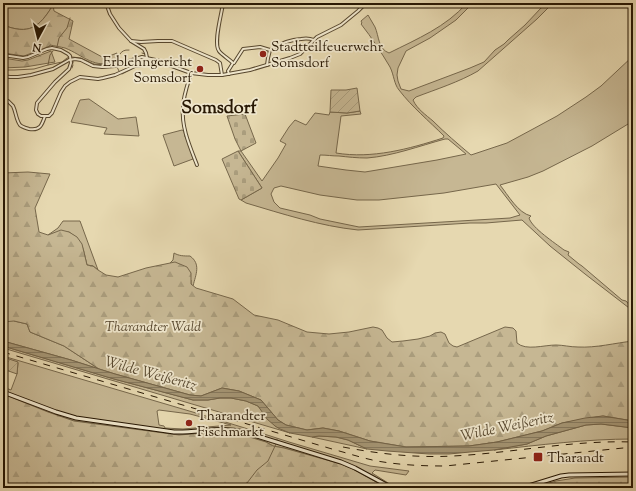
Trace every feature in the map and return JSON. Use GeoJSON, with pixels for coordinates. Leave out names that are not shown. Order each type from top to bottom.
{"type":"FeatureCollection","features":[{"type":"Feature","properties":{"kind":"main road"},"geometry":{"type":"LineString","coordinates":[[3,392],[76,418],[168,432],[189,432],[220,429],[236,430],[341,462],[392,488]]}},
{"type":"Feature","properties":{"kind":"main road"},"geometry":{"type":"LineString","coordinates":[[522,488],[561,476],[633,474]]}},
{"type":"Feature","properties":{"kind":"street"},"geometry":{"type":"LineString","coordinates":[[106,3],[112,18],[119,28],[131,41],[144,49],[147,58]]}},
{"type":"Feature","properties":{"kind":"street"},"geometry":{"type":"LineString","coordinates":[[223,3],[217,47],[219,51],[234,63]]}},
{"type":"Feature","properties":{"kind":"street"},"geometry":{"type":"LineString","coordinates":[[3,55],[28,58],[52,48],[61,50],[68,54],[71,63],[69,69],[55,82],[37,103],[36,110],[38,114],[41,116],[49,116],[52,113],[63,89],[76,78],[84,77],[98,79],[109,77],[135,66],[154,64],[169,65],[191,73],[208,75],[229,74],[267,66],[300,54],[310,46],[317,37],[341,25],[366,3]]}},
{"type":"Feature","properties":{"kind":"street"},"geometry":{"type":"LineString","coordinates":[[267,66],[270,50],[284,42],[308,38],[314,40]]}},
{"type":"Feature","properties":{"kind":"street"},"geometry":{"type":"LineString","coordinates":[[131,41],[175,42],[216,60],[220,63],[222,75]]}},
{"type":"Feature","properties":{"kind":"street"},"geometry":{"type":"LineString","coordinates":[[229,74],[228,70],[243,49],[260,47],[270,50]]}},
{"type":"Feature","properties":{"kind":"street"},"geometry":{"type":"LineString","coordinates":[[3,76],[32,76],[53,69],[70,58],[81,60],[93,66],[102,67],[116,66],[142,57],[169,63]]}},
{"type":"Feature","properties":{"kind":"street"},"geometry":{"type":"LineString","coordinates":[[135,66],[135,63],[147,58]]}},
{"type":"Feature","properties":{"kind":"street"},"geometry":{"type":"LineString","coordinates":[[191,73],[182,106],[187,138],[197,165]]}},
{"type":"Feature","properties":{"kind":"street"},"geometry":{"type":"LineString","coordinates":[[8,101],[12,106],[20,125],[25,128],[38,128],[42,124],[45,116]]}},
{"type":"Feature","properties":{"kind":"green space"},"geometry":{"type":"Polygon","coordinates":[[[3,3],[52,3],[53,5],[38,24],[27,29],[20,29],[3,25],[3,3]]]}},
{"type":"Feature","properties":{"kind":"green space"},"geometry":{"type":"Polygon","coordinates":[[[467,3],[473,3],[456,20],[430,38],[406,51],[398,68],[397,75],[401,89],[409,91],[484,62],[495,50],[525,25],[541,8],[548,3],[553,3],[478,71],[456,82],[416,97],[413,100],[422,112],[471,155],[507,143],[557,116],[601,86],[633,56],[633,121],[592,146],[543,171],[500,185],[518,208],[531,216],[529,218],[531,222],[539,231],[564,250],[569,252],[568,255],[622,300],[626,301],[633,311],[550,246],[522,220],[358,230],[330,226],[302,219],[246,203],[241,200],[262,188],[238,151],[241,151],[262,181],[286,144],[280,141],[289,127],[295,120],[306,125],[315,113],[329,115],[330,112],[347,113],[360,111],[361,114],[341,116],[336,153],[350,155],[377,154],[417,146],[443,138],[444,136],[399,90],[390,67],[361,24],[361,21],[368,15],[375,27],[383,49],[389,53],[431,32],[459,11],[467,3]],[[448,139],[377,157],[363,158],[320,155],[318,166],[365,172],[466,154],[448,139]],[[496,184],[444,193],[379,200],[357,200],[320,195],[281,186],[274,188],[271,194],[274,202],[280,208],[310,215],[320,219],[359,227],[510,218],[520,215],[496,184]]]}},
{"type":"Feature","properties":{"kind":"green space"},"geometry":{"type":"Polygon","coordinates":[[[53,5],[54,11],[73,21],[69,39],[104,58],[117,53],[116,60],[109,63],[96,63],[65,48],[50,45],[24,56],[3,53],[3,25],[20,29],[32,27],[43,19],[53,5]]]}},
{"type":"Feature","properties":{"kind":"green space"},"geometry":{"type":"Polygon","coordinates":[[[51,51],[55,62],[25,67],[3,68],[3,58],[22,61],[51,51]]]}},
{"type":"Feature","properties":{"kind":"green space"},"geometry":{"type":"Polygon","coordinates":[[[357,88],[360,111],[347,113],[330,112],[331,90],[357,88]]]}},
{"type":"Feature","properties":{"kind":"green space"},"geometry":{"type":"Polygon","coordinates":[[[89,99],[118,119],[136,117],[139,136],[104,134],[107,128],[71,122],[80,100],[89,99]]]}},
{"type":"Feature","properties":{"kind":"green space"},"geometry":{"type":"Polygon","coordinates":[[[245,114],[256,143],[241,151],[227,116],[245,114]]]}},
{"type":"Feature","properties":{"kind":"green space"},"geometry":{"type":"Polygon","coordinates":[[[182,130],[184,131],[185,137],[188,140],[193,159],[174,166],[163,135],[182,130]]]}},
{"type":"Feature","properties":{"kind":"green space"},"geometry":{"type":"Polygon","coordinates":[[[238,151],[262,188],[241,200],[239,199],[222,159],[238,151]]]}},
{"type":"Feature","properties":{"kind":"green space","name":"Tharandter Wald"},"geometry":{"type":"Polygon","coordinates":[[[28,172],[50,174],[35,208],[39,232],[48,235],[61,230],[69,232],[77,237],[82,244],[87,265],[93,266],[106,275],[118,277],[146,268],[175,262],[187,267],[191,273],[191,284],[196,288],[233,299],[254,315],[278,320],[307,332],[329,334],[373,327],[382,330],[387,338],[392,342],[418,339],[441,332],[445,334],[449,343],[457,347],[505,327],[513,328],[516,331],[517,343],[525,347],[556,345],[592,347],[633,341],[633,421],[603,416],[562,423],[542,431],[497,442],[469,446],[406,447],[370,441],[339,431],[323,428],[307,430],[286,425],[278,420],[261,400],[239,391],[222,388],[201,396],[190,395],[99,369],[64,346],[30,332],[27,324],[14,321],[3,322],[3,173],[28,172]]]}},
{"type":"Feature","properties":{"kind":"green space"},"geometry":{"type":"Polygon","coordinates":[[[63,221],[80,221],[98,270],[93,266],[87,265],[84,250],[78,239],[69,232],[48,235],[58,228],[63,221]]]}},
{"type":"Feature","properties":{"kind":"green space"},"geometry":{"type":"Polygon","coordinates":[[[174,253],[190,256],[196,262],[197,270],[193,286],[191,284],[191,280],[170,263],[173,260],[174,253]]]}},
{"type":"Feature","properties":{"kind":"green space"},"geometry":{"type":"Polygon","coordinates":[[[3,307],[14,321],[27,324],[30,332],[64,346],[99,369],[3,341],[3,307]]]}},
{"type":"Feature","properties":{"kind":"green space"},"geometry":{"type":"Polygon","coordinates":[[[3,346],[114,379],[193,400],[231,398],[246,401],[258,406],[275,426],[290,433],[3,348],[3,346]]]}},
{"type":"Feature","properties":{"kind":"green space"},"geometry":{"type":"Polygon","coordinates":[[[3,357],[196,413],[370,466],[409,471],[406,475],[375,470],[372,473],[393,486],[392,488],[387,488],[341,464],[273,446],[266,442],[233,432],[179,435],[74,421],[3,394],[3,387],[11,390],[17,374],[18,363],[3,357]],[[157,411],[159,425],[164,426],[165,428],[183,429],[231,425],[190,414],[157,411]]]}},
{"type":"Feature","properties":{"kind":"green space"},"geometry":{"type":"Polygon","coordinates":[[[3,357],[18,362],[17,374],[3,369],[3,357]]]}},
{"type":"Feature","properties":{"kind":"green space"},"geometry":{"type":"Polygon","coordinates":[[[3,394],[74,421],[179,435],[233,432],[266,442],[273,446],[341,464],[387,488],[3,488],[3,394]]]}},
{"type":"Feature","properties":{"kind":"green space"},"geometry":{"type":"Polygon","coordinates":[[[601,424],[633,428],[633,439],[580,441],[494,450],[527,444],[546,436],[586,425],[601,424]]]}},
{"type":"Feature","properties":{"kind":"green space"},"geometry":{"type":"Polygon","coordinates":[[[312,437],[336,437],[348,440],[367,449],[312,437]]]}},
{"type":"Feature","properties":{"kind":"green space"},"geometry":{"type":"Polygon","coordinates":[[[633,477],[633,488],[535,487],[556,481],[575,478],[633,477]]]}},
{"type":"Feature","properties":{"kind":"shaded area"},"geometry":{"type":"Polygon","coordinates":[[[3,341],[190,395],[201,396],[222,388],[239,391],[261,400],[278,420],[286,425],[307,430],[323,428],[339,431],[370,441],[406,447],[469,446],[497,442],[542,431],[562,423],[603,416],[633,421],[633,428],[601,424],[586,425],[546,436],[527,444],[494,450],[449,454],[429,454],[367,449],[348,440],[336,437],[312,437],[290,433],[275,426],[267,419],[258,406],[246,401],[231,398],[193,400],[114,379],[3,346],[3,341]]]}},
{"type":"Feature","properties":{"kind":"waterway"},"geometry":{"type":"LineString","coordinates":[[57,47],[59,38],[67,28],[70,18]]}},
{"type":"Feature","properties":{"kind":"waterway"},"geometry":{"type":"LineString","coordinates":[[3,70],[34,69],[62,62],[67,58],[72,57],[81,58],[94,64],[114,64],[121,52],[129,50]]}},
{"type":"Feature","properties":{"kind":"waterway"},"geometry":{"type":"LineString","coordinates":[[48,65],[50,55],[53,51]]}},
{"type":"Feature","properties":{"kind":"waterway"},"geometry":{"type":"LineString","coordinates":[[117,67],[119,71]]}},
{"type":"Feature","properties":{"kind":"waterway"},"geometry":{"type":"LineString","coordinates":[[122,74],[132,69]]}},
{"type":"Feature","properties":{"kind":"waterway"},"geometry":{"type":"LineString","coordinates":[[240,488],[247,483],[257,470],[268,461],[276,444]]}},
{"type":"Feature","properties":{"kind":"railway"},"geometry":{"type":"LineString","coordinates":[[3,352],[377,461],[411,465],[445,466],[633,447]]}},
{"type":"Feature","properties":{"kind":"railway"},"geometry":{"type":"LineString","coordinates":[[343,447],[398,455],[439,456],[587,443],[632,442]]}},
{"type":"Feature","properties":{"kind":"place","name":"Stadtteilfeuerwehr Somsdorf"},"geometry":{"type":"Point","coordinates":[263,54]}},
{"type":"Feature","properties":{"kind":"place","name":"Erblehngericht Somsdorf"},"geometry":{"type":"Point","coordinates":[200,69]}},
{"type":"Feature","properties":{"kind":"place","name":"Tharandter Fischmarkt"},"geometry":{"type":"Point","coordinates":[189,423]}},
{"type":"Feature","properties":{"kind":"place","name":"Tharandt"},"geometry":{"type":"Point","coordinates":[538,457]}},
{"type":"Feature","properties":{"kind":"district","name":"Somsdorf"},"geometry":{"type":"Point","coordinates":[219,107]}},
{"type":"Feature","properties":{"kind":"water label","name":"Wilde Weißeritz"},"geometry":{"type":"Point","coordinates":[151,373]}},
{"type":"Feature","properties":{"kind":"water label","name":"Wilde Weißeritz"},"geometry":{"type":"Point","coordinates":[507,426]}}]}
